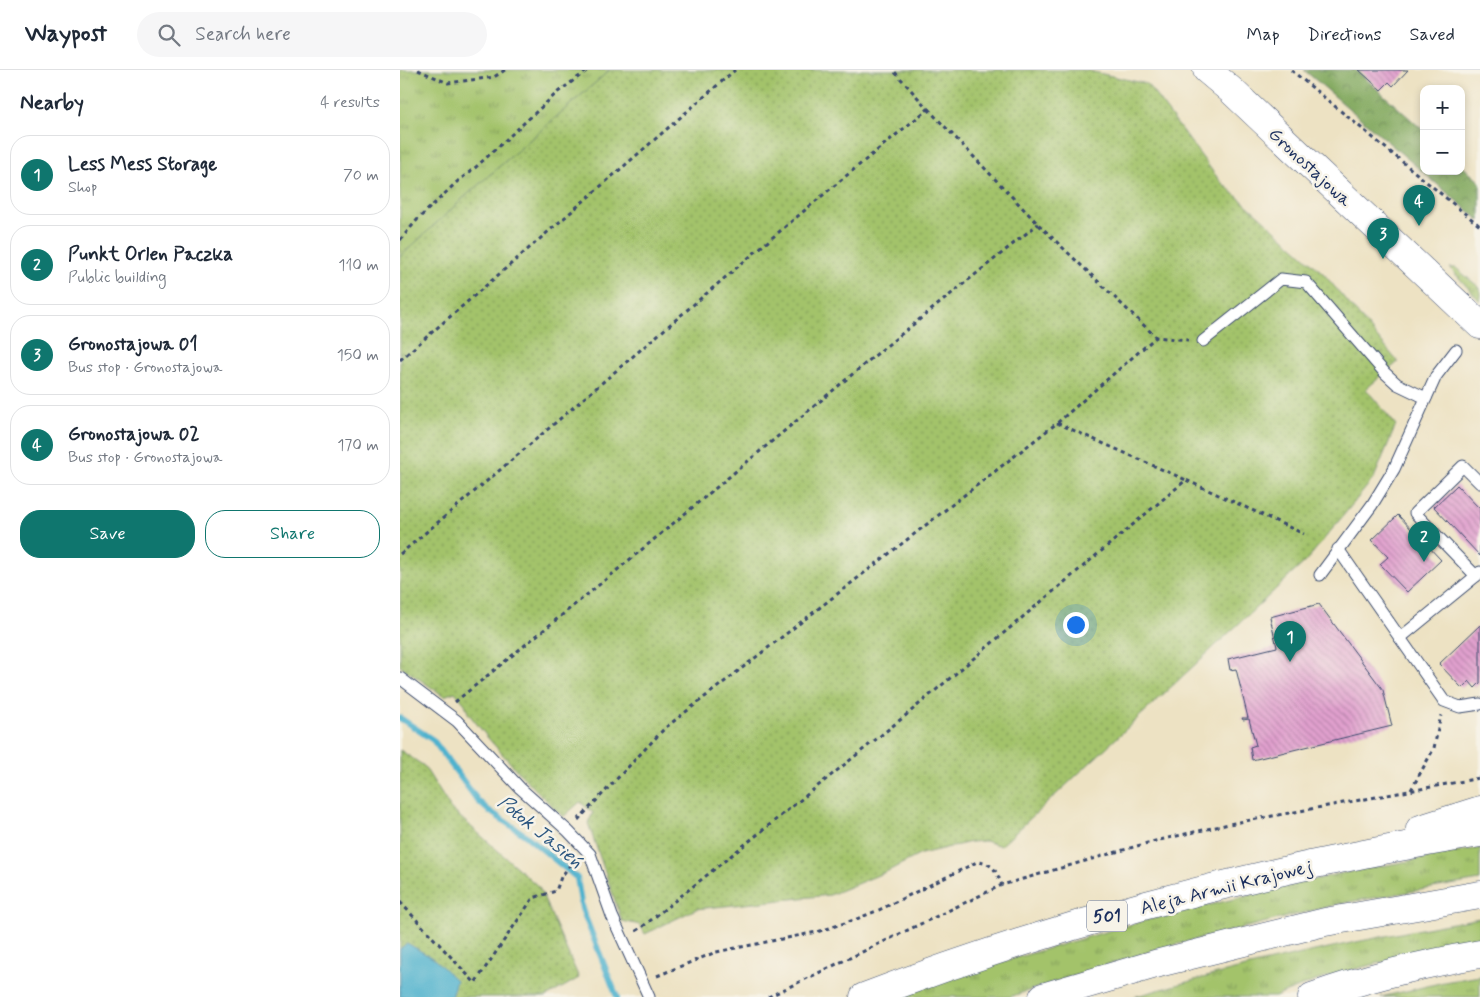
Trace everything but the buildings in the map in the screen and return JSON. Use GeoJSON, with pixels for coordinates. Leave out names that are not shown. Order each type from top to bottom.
{"type":"FeatureCollection","features":[{"type":"Feature","properties":{"kind":"main road","name":"Gronostajowa"},"geometry":{"type":"LineString","coordinates":[[1207,70],[1232,91],[1480,325]]}},
{"type":"Feature","properties":{"kind":"main road"},"geometry":{"type":"LineString","coordinates":[[1353,856],[1428,826],[1480,810]]}},
{"type":"Feature","properties":{"kind":"main road","name":"Aleja Armii Krajowej"},"geometry":{"type":"LineString","coordinates":[[864,997],[959,962],[1070,926],[1218,887],[1353,856],[1480,832]]}},
{"type":"Feature","properties":{"kind":"main road"},"geometry":{"type":"LineString","coordinates":[[1043,997],[1159,963],[1325,922],[1480,895]]}},
{"type":"Feature","properties":{"kind":"main road"},"geometry":{"type":"LineString","coordinates":[[1312,997],[1374,977],[1429,963],[1480,954]]}},
{"type":"Feature","properties":{"kind":"lane"},"geometry":{"type":"LineString","coordinates":[[1203,341],[1281,279],[1306,282],[1385,373],[1397,384],[1426,398]]}},
{"type":"Feature","properties":{"kind":"lane"},"geometry":{"type":"LineString","coordinates":[[1320,575],[1372,506],[1394,469],[1436,376],[1456,350]]}},
{"type":"Feature","properties":{"kind":"lane"},"geometry":{"type":"LineString","coordinates":[[1400,638],[1478,574],[1415,513],[1463,466],[1480,483]]}},
{"type":"Feature","properties":{"kind":"lane"},"geometry":{"type":"LineString","coordinates":[[1338,549],[1444,701],[1460,707],[1480,704]]}},
{"type":"Feature","properties":{"kind":"lane"},"geometry":{"type":"LineString","coordinates":[[400,678],[457,721],[520,788],[568,831],[590,854],[612,916],[649,997]]}},
{"type":"Feature","properties":{"kind":"path"},"geometry":{"type":"LineString","coordinates":[[418,70],[448,83],[494,77],[505,70]]}},
{"type":"Feature","properties":{"kind":"path"},"geometry":{"type":"LineString","coordinates":[[400,240],[418,219],[458,181],[558,92],[588,70]]}},
{"type":"Feature","properties":{"kind":"path"},"geometry":{"type":"LineString","coordinates":[[400,360],[734,70]]}},
{"type":"Feature","properties":{"kind":"path"},"geometry":{"type":"LineString","coordinates":[[893,70],[1038,224],[1156,338],[1203,341]]}},
{"type":"Feature","properties":{"kind":"path"},"geometry":{"type":"LineString","coordinates":[[1292,70],[1480,226]]}},
{"type":"Feature","properties":{"kind":"path"},"geometry":{"type":"LineString","coordinates":[[400,554],[513,460],[822,194],[928,109]]}},
{"type":"Feature","properties":{"kind":"path"},"geometry":{"type":"LineString","coordinates":[[445,711],[876,354],[1038,224]]}},
{"type":"Feature","properties":{"kind":"path"},"geometry":{"type":"LineString","coordinates":[[568,831],[665,728],[1057,424],[1156,338]]}},
{"type":"Feature","properties":{"kind":"path"},"geometry":{"type":"LineString","coordinates":[[1057,424],[1304,534]]}},
{"type":"Feature","properties":{"kind":"path"},"geometry":{"type":"LineString","coordinates":[[622,938],[641,928],[905,716],[1186,480]]}},
{"type":"Feature","properties":{"kind":"path"},"geometry":{"type":"LineString","coordinates":[[1411,790],[1434,748],[1444,701]]}},
{"type":"Feature","properties":{"kind":"path"},"geometry":{"type":"LineString","coordinates":[[768,997],[1002,885],[1151,842],[1229,824],[1480,778]]}},
{"type":"Feature","properties":{"kind":"path"},"geometry":{"type":"LineString","coordinates":[[400,902],[475,983],[532,898],[556,891],[561,877],[575,860]]}},
{"type":"Feature","properties":{"kind":"path"},"geometry":{"type":"LineString","coordinates":[[642,982],[716,952],[817,932],[854,920],[879,910],[976,862],[988,863],[995,869],[1002,885]]}},
{"type":"Feature","properties":{"kind":"green space"},"geometry":{"type":"Polygon","coordinates":[[[400,70],[610,70],[469,193],[400,257],[400,70]]]}},
{"type":"Feature","properties":{"kind":"green space"},"geometry":{"type":"Polygon","coordinates":[[[610,70],[1085,70],[1147,84],[1220,181],[1323,273],[1398,362],[1366,389],[1396,425],[1374,478],[1307,560],[1001,846],[985,841],[971,842],[921,854],[888,871],[830,895],[696,909],[645,934],[640,925],[622,921],[588,823],[593,813],[580,802],[563,817],[520,774],[488,738],[468,713],[465,704],[455,692],[444,696],[400,666],[400,257],[469,193],[610,70]]]}},
{"type":"Feature","properties":{"kind":"green space"},"geometry":{"type":"Polygon","coordinates":[[[1304,70],[1356,70],[1420,127],[1420,170],[1304,70]]]}},
{"type":"Feature","properties":{"kind":"green space"},"geometry":{"type":"Polygon","coordinates":[[[1465,169],[1480,182],[1480,221],[1426,175],[1465,175],[1465,169]]]}},
{"type":"Feature","properties":{"kind":"green space"},"geometry":{"type":"Polygon","coordinates":[[[1450,268],[1456,268],[1480,288],[1480,301],[1450,268]]]}},
{"type":"Feature","properties":{"kind":"green space"},"geometry":{"type":"Polygon","coordinates":[[[400,750],[424,766],[451,809],[539,887],[579,978],[546,997],[400,997],[400,750]]]}},
{"type":"Feature","properties":{"kind":"green space"},"geometry":{"type":"Polygon","coordinates":[[[1480,848],[1480,880],[1343,903],[1154,950],[1009,997],[901,997],[960,974],[1143,921],[1338,874],[1480,848]]]}},
{"type":"Feature","properties":{"kind":"green space"},"geometry":{"type":"Polygon","coordinates":[[[1480,918],[1480,942],[1350,971],[1324,978],[1275,997],[1133,997],[1305,953],[1480,918]]]}},
{"type":"Feature","properties":{"kind":"green space"},"geometry":{"type":"Polygon","coordinates":[[[1480,976],[1480,997],[1381,997],[1444,982],[1480,976]]]}},
{"type":"Feature","properties":{"kind":"water"},"geometry":{"type":"Polygon","coordinates":[[[407,943],[434,959],[456,980],[451,997],[400,997],[400,949],[407,943]]]}},
{"type":"Feature","properties":{"kind":"waterway","name":"Potok Jasień"},"geometry":{"type":"LineString","coordinates":[[400,718],[433,740],[478,801],[525,835],[577,878],[582,909],[617,997]]}},
{"type":"Feature","properties":{"kind":"place","name":"Gronostajowa 02"},"geometry":{"type":"Point","coordinates":[1419,226]}},
{"type":"Feature","properties":{"kind":"place","name":"Gronostajowa 01"},"geometry":{"type":"Point","coordinates":[1383,259]}},
{"type":"Feature","properties":{"kind":"place","name":"Punkt Orlen Paczka"},"geometry":{"type":"Point","coordinates":[1424,562]}},
{"type":"Feature","properties":{"kind":"place","name":"Less Mess Storage"},"geometry":{"type":"Point","coordinates":[1290,662]}}]}
